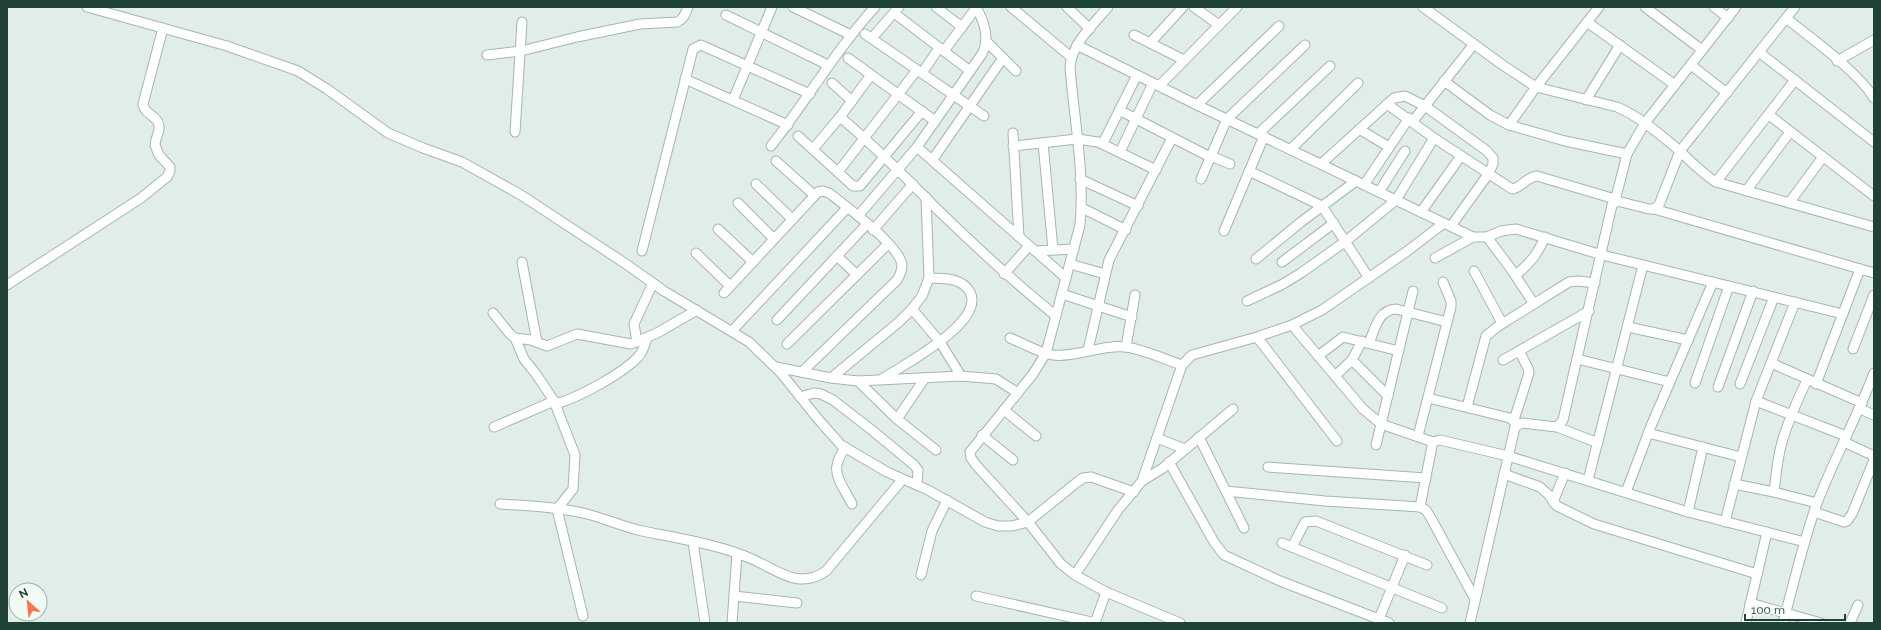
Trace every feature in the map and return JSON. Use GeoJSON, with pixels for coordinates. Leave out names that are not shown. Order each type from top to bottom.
{"type":"FeatureCollection","features":[{"type":"Feature","properties":{"kind":"street"},"geometry":{"type":"LineString","coordinates":[[87,7],[227,46],[298,71],[327,89],[388,133],[474,169],[521,195],[581,233],[653,283],[749,342],[776,367],[828,431],[845,447],[902,480],[922,487],[986,522],[998,526],[1012,526],[1028,522],[1083,478],[1091,476],[1134,492]]}},
{"type":"Feature","properties":{"kind":"street"},"geometry":{"type":"LineString","coordinates":[[488,56],[521,51],[640,24],[677,22],[681,20],[688,7]]}},
{"type":"Feature","properties":{"kind":"street"},"geometry":{"type":"LineString","coordinates":[[733,100],[772,7]]}},
{"type":"Feature","properties":{"kind":"street"},"geometry":{"type":"LineString","coordinates":[[793,7],[851,35]]}},
{"type":"Feature","properties":{"kind":"street"},"geometry":{"type":"LineString","coordinates":[[771,146],[810,94],[828,65],[875,7]]}},
{"type":"Feature","properties":{"kind":"street"},"geometry":{"type":"LineString","coordinates":[[936,7],[962,27]]}},
{"type":"Feature","properties":{"kind":"street"},"geometry":{"type":"LineString","coordinates":[[838,172],[899,95],[942,50],[962,27],[976,7],[982,19],[986,42],[982,54],[917,147],[858,216]]}},
{"type":"Feature","properties":{"kind":"street"},"geometry":{"type":"LineString","coordinates":[[1067,7],[1090,28]]}},
{"type":"Feature","properties":{"kind":"street"},"geometry":{"type":"LineString","coordinates":[[1108,7],[1077,44],[1071,57],[1070,68],[1082,208],[1080,225],[1046,353],[1018,393],[982,435],[970,452],[971,458],[1028,522],[1061,564],[1106,592],[1180,623]]}},
{"type":"Feature","properties":{"kind":"street"},"geometry":{"type":"LineString","coordinates":[[1150,43],[1183,7]]}},
{"type":"Feature","properties":{"kind":"street"},"geometry":{"type":"LineString","coordinates":[[1194,7],[1219,25]]}},
{"type":"Feature","properties":{"kind":"street"},"geometry":{"type":"LineString","coordinates":[[1120,152],[1136,119],[1156,84],[1184,60],[1237,7]]}},
{"type":"Feature","properties":{"kind":"street"},"geometry":{"type":"LineString","coordinates":[[1423,7],[1536,87],[1617,108],[1630,113],[1680,151],[1702,172],[1716,182],[1874,227]]}},
{"type":"Feature","properties":{"kind":"street"},"geometry":{"type":"LineString","coordinates":[[1509,125],[1536,87],[1599,7]]}},
{"type":"Feature","properties":{"kind":"street"},"geometry":{"type":"LineString","coordinates":[[1645,7],[1702,50]]}},
{"type":"Feature","properties":{"kind":"street"},"geometry":{"type":"LineString","coordinates":[[1714,7],[1728,18]]}},
{"type":"Feature","properties":{"kind":"street"},"geometry":{"type":"LineString","coordinates":[[1557,427],[1563,420],[1602,255],[1612,205],[1615,200],[1627,154],[1645,123],[1736,7]]}},
{"type":"Feature","properties":{"kind":"street"},"geometry":{"type":"LineString","coordinates":[[1015,8],[1071,57]]}},
{"type":"Feature","properties":{"kind":"street"},"geometry":{"type":"LineString","coordinates":[[970,71],[942,50],[896,10],[869,36],[984,116]]}},
{"type":"Feature","properties":{"kind":"street"},"geometry":{"type":"LineString","coordinates":[[1654,208],[1661,200],[1680,151],[1727,94],[1789,11],[1864,85],[1874,98]]}},
{"type":"Feature","properties":{"kind":"street"},"geometry":{"type":"LineString","coordinates":[[726,15],[828,65]]}},
{"type":"Feature","properties":{"kind":"street"},"geometry":{"type":"LineString","coordinates":[[515,132],[522,22]]}},
{"type":"Feature","properties":{"kind":"street"},"geometry":{"type":"LineString","coordinates":[[1587,22],[1675,85]]}},
{"type":"Feature","properties":{"kind":"street"},"geometry":{"type":"LineString","coordinates":[[1197,105],[1278,26]]}},
{"type":"Feature","properties":{"kind":"street"},"geometry":{"type":"LineString","coordinates":[[7,285],[84,237],[141,198],[167,177],[170,167],[159,155],[155,145],[159,124],[157,120],[147,112],[143,104],[163,28]]}},
{"type":"Feature","properties":{"kind":"street"},"geometry":{"type":"LineString","coordinates":[[1134,35],[1184,60]]}},
{"type":"Feature","properties":{"kind":"street"},"geometry":{"type":"LineString","coordinates":[[1837,60],[1874,40]]}},
{"type":"Feature","properties":{"kind":"street"},"geometry":{"type":"LineString","coordinates":[[986,42],[1016,71]]}},
{"type":"Feature","properties":{"kind":"street"},"geometry":{"type":"LineString","coordinates":[[1077,44],[1197,105],[1473,237],[1487,237],[1501,231],[1516,229],[1602,255],[1843,314]]}},
{"type":"Feature","properties":{"kind":"street"},"geometry":{"type":"LineString","coordinates":[[1256,259],[1322,206],[1360,183],[1411,120],[1425,106],[1474,44]]}},
{"type":"Feature","properties":{"kind":"street"},"geometry":{"type":"LineString","coordinates":[[642,250],[691,53],[697,46],[701,45],[810,94]]}},
{"type":"Feature","properties":{"kind":"street"},"geometry":{"type":"LineString","coordinates":[[1201,179],[1227,119],[1305,45]]}},
{"type":"Feature","properties":{"kind":"street"},"geometry":{"type":"LineString","coordinates":[[1586,100],[1620,45]]}},
{"type":"Feature","properties":{"kind":"street"},"geometry":{"type":"LineString","coordinates":[[1759,52],[1874,142]]}},
{"type":"Feature","properties":{"kind":"street"},"geometry":{"type":"LineString","coordinates":[[848,58],[935,121]]}},
{"type":"Feature","properties":{"kind":"street"},"geometry":{"type":"LineString","coordinates":[[932,159],[1003,58]]}},
{"type":"Feature","properties":{"kind":"street"},"geometry":{"type":"LineString","coordinates":[[1691,65],[1727,94]]}},
{"type":"Feature","properties":{"kind":"street"},"geometry":{"type":"LineString","coordinates":[[1224,231],[1249,171],[1261,135],[1330,66]]}},
{"type":"Feature","properties":{"kind":"street"},"geometry":{"type":"LineString","coordinates":[[813,149],[840,117],[871,75]]}},
{"type":"Feature","properties":{"kind":"street"},"geometry":{"type":"LineString","coordinates":[[1103,143],[1137,75]]}},
{"type":"Feature","properties":{"kind":"street"},"geometry":{"type":"LineString","coordinates":[[685,79],[788,125]]}},
{"type":"Feature","properties":{"kind":"street"},"geometry":{"type":"LineString","coordinates":[[1716,182],[1795,80]]}},
{"type":"Feature","properties":{"kind":"street"},"geometry":{"type":"LineString","coordinates":[[1444,81],[1490,115],[1509,125],[1565,141],[1627,154]]}},
{"type":"Feature","properties":{"kind":"street"},"geometry":{"type":"LineString","coordinates":[[832,83],[852,101]]}},
{"type":"Feature","properties":{"kind":"street"},"geometry":{"type":"LineString","coordinates":[[1291,149],[1358,83]]}},
{"type":"Feature","properties":{"kind":"street"},"geometry":{"type":"LineString","coordinates":[[1075,574],[1118,510],[1142,481],[1182,365],[1192,355],[1257,337],[1292,324],[1322,310],[1447,225],[1489,173],[1493,164],[1491,154],[1425,106],[1405,96],[1394,98],[1321,164]]}},
{"type":"Feature","properties":{"kind":"street"},"geometry":{"type":"LineString","coordinates":[[1388,104],[1434,138],[1512,189],[1520,186],[1528,178],[1537,176],[1615,200],[1654,208],[1874,273]]}},
{"type":"Feature","properties":{"kind":"street"},"geometry":{"type":"LineString","coordinates":[[1119,110],[1210,157],[1230,164]]}},
{"type":"Feature","properties":{"kind":"street"},"geometry":{"type":"LineString","coordinates":[[798,136],[853,186],[860,186],[922,111]]}},
{"type":"Feature","properties":{"kind":"street"},"geometry":{"type":"LineString","coordinates":[[1769,115],[1874,196]]}},
{"type":"Feature","properties":{"kind":"street"},"geometry":{"type":"LineString","coordinates":[[840,117],[885,156],[1004,274],[1056,316]]}},
{"type":"Feature","properties":{"kind":"street"},"geometry":{"type":"LineString","coordinates":[[1359,129],[1389,147]]}},
{"type":"Feature","properties":{"kind":"street"},"geometry":{"type":"LineString","coordinates":[[1012,132],[1019,237]]}},
{"type":"Feature","properties":{"kind":"street"},"geometry":{"type":"LineString","coordinates":[[1746,191],[1790,132]]}},
{"type":"Feature","properties":{"kind":"street"},"geometry":{"type":"LineString","coordinates":[[1088,350],[1109,260],[1126,230],[1172,138]]}},
{"type":"Feature","properties":{"kind":"street"},"geometry":{"type":"LineString","coordinates":[[1247,301],[1284,284],[1346,241],[1396,200],[1434,138]]}},
{"type":"Feature","properties":{"kind":"street"},"geometry":{"type":"LineString","coordinates":[[1013,146],[1077,139],[1103,143],[1156,170]]}},
{"type":"Feature","properties":{"kind":"street"},"geometry":{"type":"LineString","coordinates":[[1043,143],[1053,250]]}},
{"type":"Feature","properties":{"kind":"street"},"geometry":{"type":"LineString","coordinates":[[917,147],[1066,278]]}},
{"type":"Feature","properties":{"kind":"street"},"geometry":{"type":"LineString","coordinates":[[1379,192],[1405,151]]}},
{"type":"Feature","properties":{"kind":"street"},"geometry":{"type":"LineString","coordinates":[[1421,212],[1461,156]]}},
{"type":"Feature","properties":{"kind":"street"},"geometry":{"type":"LineString","coordinates":[[1789,203],[1823,157]]}},
{"type":"Feature","properties":{"kind":"street"},"geometry":{"type":"LineString","coordinates":[[776,161],[814,195]]}},
{"type":"Feature","properties":{"kind":"street"},"geometry":{"type":"LineString","coordinates":[[1249,171],[1322,206],[1369,278]]}},
{"type":"Feature","properties":{"kind":"street"},"geometry":{"type":"LineString","coordinates":[[1080,179],[1138,206]]}},
{"type":"Feature","properties":{"kind":"street"},"geometry":{"type":"LineString","coordinates":[[756,184],[792,219]]}},
{"type":"Feature","properties":{"kind":"street"},"geometry":{"type":"LineString","coordinates":[[777,320],[837,256],[870,227],[913,184]]}},
{"type":"Feature","properties":{"kind":"street"},"geometry":{"type":"LineString","coordinates":[[724,293],[814,195],[823,191],[830,193],[858,216],[897,252],[902,264],[902,271],[897,280],[802,372]]}},
{"type":"Feature","properties":{"kind":"street"},"geometry":{"type":"LineString","coordinates":[[831,378],[912,309],[922,296],[929,278],[926,198]]}},
{"type":"Feature","properties":{"kind":"street"},"geometry":{"type":"LineString","coordinates":[[738,203],[774,239]]}},
{"type":"Feature","properties":{"kind":"street"},"geometry":{"type":"LineString","coordinates":[[732,331],[847,208]]}},
{"type":"Feature","properties":{"kind":"street"},"geometry":{"type":"LineString","coordinates":[[1082,208],[1126,230]]}},
{"type":"Feature","properties":{"kind":"street"},"geometry":{"type":"LineString","coordinates":[[1282,262],[1334,223]]}},
{"type":"Feature","properties":{"kind":"street"},"geometry":{"type":"LineString","coordinates":[[718,229],[753,262]]}},
{"type":"Feature","properties":{"kind":"street"},"geometry":{"type":"LineString","coordinates":[[1435,258],[1473,237]]}},
{"type":"Feature","properties":{"kind":"street"},"geometry":{"type":"LineString","coordinates":[[1487,237],[1516,275],[1534,304]]}},
{"type":"Feature","properties":{"kind":"street"},"geometry":{"type":"LineString","coordinates":[[1516,275],[1537,255],[1546,237]]}},
{"type":"Feature","properties":{"kind":"street"},"geometry":{"type":"LineString","coordinates":[[787,344],[888,244]]}},
{"type":"Feature","properties":{"kind":"street"},"geometry":{"type":"LineString","coordinates":[[1004,274],[1032,248],[1053,250],[1074,249]]}},
{"type":"Feature","properties":{"kind":"street"},"geometry":{"type":"LineString","coordinates":[[696,253],[730,286]]}},
{"type":"Feature","properties":{"kind":"street"},"geometry":{"type":"LineString","coordinates":[[837,256],[857,275]]}},
{"type":"Feature","properties":{"kind":"street"},"geometry":{"type":"LineString","coordinates":[[522,262],[537,342]]}},
{"type":"Feature","properties":{"kind":"street"},"geometry":{"type":"LineString","coordinates":[[1070,264],[1105,274]]}},
{"type":"Feature","properties":{"kind":"street"},"geometry":{"type":"LineString","coordinates":[[1588,480],[1618,368],[1643,265]]}},
{"type":"Feature","properties":{"kind":"street"},"geometry":{"type":"LineString","coordinates":[[1774,492],[1781,448],[1791,415],[1811,382],[1843,314],[1860,269]]}},
{"type":"Feature","properties":{"kind":"street"},"geometry":{"type":"LineString","coordinates":[[1474,271],[1502,323]]}},
{"type":"Feature","properties":{"kind":"street"},"geometry":{"type":"LineString","coordinates":[[881,379],[940,342],[962,322],[970,311],[972,297],[968,289],[954,280],[929,278]]}},
{"type":"Feature","properties":{"kind":"street"},"geometry":{"type":"LineString","coordinates":[[1467,407],[1484,341],[1490,332],[1569,282],[1578,281],[1595,283]]}},
{"type":"Feature","properties":{"kind":"street"},"geometry":{"type":"LineString","coordinates":[[1418,436],[1451,302],[1443,282]]}},
{"type":"Feature","properties":{"kind":"street"},"geometry":{"type":"LineString","coordinates":[[1626,492],[1648,433],[1713,282]]}},
{"type":"Feature","properties":{"kind":"street"},"geometry":{"type":"LineString","coordinates":[[637,342],[634,324],[653,283]]}},
{"type":"Feature","properties":{"kind":"street"},"geometry":{"type":"LineString","coordinates":[[1695,384],[1729,286]]}},
{"type":"Feature","properties":{"kind":"street"},"geometry":{"type":"LineString","coordinates":[[1376,445],[1413,291]]}},
{"type":"Feature","properties":{"kind":"street"},"geometry":{"type":"LineString","coordinates":[[1718,387],[1753,292]]}},
{"type":"Feature","properties":{"kind":"street"},"geometry":{"type":"LineString","coordinates":[[1062,294],[1132,317]]}},
{"type":"Feature","properties":{"kind":"street"},"geometry":{"type":"LineString","coordinates":[[1853,349],[1874,294]]}},
{"type":"Feature","properties":{"kind":"street"},"geometry":{"type":"LineString","coordinates":[[1126,347],[1136,295]]}},
{"type":"Feature","properties":{"kind":"street"},"geometry":{"type":"LineString","coordinates":[[1740,384],[1774,297]]}},
{"type":"Feature","properties":{"kind":"street"},"geometry":{"type":"LineString","coordinates":[[1725,522],[1756,401],[1795,302]]}},
{"type":"Feature","properties":{"kind":"street"},"geometry":{"type":"LineString","coordinates":[[912,309],[940,342],[966,377]]}},
{"type":"Feature","properties":{"kind":"street"},"geometry":{"type":"LineString","coordinates":[[1335,376],[1352,360],[1366,342],[1378,318],[1389,309],[1396,309],[1447,322]]}},
{"type":"Feature","properties":{"kind":"street"},"geometry":{"type":"LineString","coordinates":[[515,338],[537,342],[547,346],[552,346],[577,334],[624,344],[637,342],[697,310]]}},
{"type":"Feature","properties":{"kind":"street"},"geometry":{"type":"LineString","coordinates":[[1503,360],[1589,311]]}},
{"type":"Feature","properties":{"kind":"street"},"geometry":{"type":"LineString","coordinates":[[493,313],[515,338],[524,359],[554,401],[575,455],[573,489],[557,508]]}},
{"type":"Feature","properties":{"kind":"street"},"geometry":{"type":"LineString","coordinates":[[1292,324],[1363,409],[1381,424],[1433,442],[1440,440],[1508,456],[1688,512],[1805,542]]}},
{"type":"Feature","properties":{"kind":"street"},"geometry":{"type":"LineString","coordinates":[[1628,326],[1688,340]]}},
{"type":"Feature","properties":{"kind":"street"},"geometry":{"type":"LineString","coordinates":[[1257,337],[1337,441]]}},
{"type":"Feature","properties":{"kind":"street"},"geometry":{"type":"LineString","coordinates":[[1318,356],[1343,337],[1399,351]]}},
{"type":"Feature","properties":{"kind":"street"},"geometry":{"type":"LineString","coordinates":[[494,427],[554,401],[563,401],[593,388],[611,378],[637,359],[645,345],[647,338]]}},
{"type":"Feature","properties":{"kind":"street"},"geometry":{"type":"LineString","coordinates":[[1010,338],[1046,353],[1061,355],[1088,350],[1126,347],[1182,365]]}},
{"type":"Feature","properties":{"kind":"street"},"geometry":{"type":"LineString","coordinates":[[1470,623],[1514,430],[1529,373],[1519,351]]}},
{"type":"Feature","properties":{"kind":"street"},"geometry":{"type":"LineString","coordinates":[[1577,359],[1670,382]]}},
{"type":"Feature","properties":{"kind":"street"},"geometry":{"type":"LineString","coordinates":[[1352,360],[1388,396]]}},
{"type":"Feature","properties":{"kind":"street"},"geometry":{"type":"LineString","coordinates":[[1771,363],[1861,406],[1874,415]]}},
{"type":"Feature","properties":{"kind":"street"},"geometry":{"type":"LineString","coordinates":[[776,367],[831,378],[858,381],[966,377],[996,378],[1018,393]]}},
{"type":"Feature","properties":{"kind":"street"},"geometry":{"type":"LineString","coordinates":[[1783,623],[1816,508],[1874,373]]}},
{"type":"Feature","properties":{"kind":"street"},"geometry":{"type":"LineString","coordinates":[[897,419],[925,378]]}},
{"type":"Feature","properties":{"kind":"street"},"geometry":{"type":"LineString","coordinates":[[858,381],[897,419],[936,450]]}},
{"type":"Feature","properties":{"kind":"street"},"geometry":{"type":"LineString","coordinates":[[800,397],[814,393],[821,394],[833,400],[914,465],[918,470],[922,487]]}},
{"type":"Feature","properties":{"kind":"street"},"geometry":{"type":"LineString","coordinates":[[1428,398],[1467,407],[1516,422],[1557,427],[1598,443]]}},
{"type":"Feature","properties":{"kind":"street"},"geometry":{"type":"LineString","coordinates":[[1756,401],[1845,439],[1874,456]]}},
{"type":"Feature","properties":{"kind":"street"},"geometry":{"type":"LineString","coordinates":[[1142,481],[1153,475],[1233,409]]}},
{"type":"Feature","properties":{"kind":"street"},"geometry":{"type":"LineString","coordinates":[[1004,410],[1036,436]]}},
{"type":"Feature","properties":{"kind":"street"},"geometry":{"type":"LineString","coordinates":[[1648,433],[1741,457]]}},
{"type":"Feature","properties":{"kind":"street"},"geometry":{"type":"LineString","coordinates":[[982,435],[1012,460]]}},
{"type":"Feature","properties":{"kind":"street"},"geometry":{"type":"LineString","coordinates":[[1199,437],[1244,528]]}},
{"type":"Feature","properties":{"kind":"street"},"geometry":{"type":"LineString","coordinates":[[1157,438],[1184,449]]}},
{"type":"Feature","properties":{"kind":"street"},"geometry":{"type":"LineString","coordinates":[[1420,507],[1433,442]]}},
{"type":"Feature","properties":{"kind":"street"},"geometry":{"type":"LineString","coordinates":[[845,447],[836,467],[852,504]]}},
{"type":"Feature","properties":{"kind":"street"},"geometry":{"type":"LineString","coordinates":[[1688,512],[1703,447]]}},
{"type":"Feature","properties":{"kind":"street"},"geometry":{"type":"LineString","coordinates":[[1734,484],[1774,492],[1816,508],[1844,522],[1847,521],[1852,514],[1874,460]]}},
{"type":"Feature","properties":{"kind":"street"},"geometry":{"type":"LineString","coordinates":[[1169,462],[1214,542],[1224,555],[1280,581],[1389,623]]}},
{"type":"Feature","properties":{"kind":"street"},"geometry":{"type":"LineString","coordinates":[[1268,467],[1426,478]]}},
{"type":"Feature","properties":{"kind":"street"},"geometry":{"type":"LineString","coordinates":[[1553,502],[1565,473]]}},
{"type":"Feature","properties":{"kind":"street"},"geometry":{"type":"LineString","coordinates":[[1504,474],[1540,487],[1553,502],[1564,511],[1594,524],[1757,574]]}},
{"type":"Feature","properties":{"kind":"street"},"geometry":{"type":"LineString","coordinates":[[500,504],[557,508],[587,514],[636,529],[738,554],[752,559],[783,575],[806,580],[817,577],[826,571],[902,480]]}},
{"type":"Feature","properties":{"kind":"street"},"geometry":{"type":"LineString","coordinates":[[1226,491],[1325,501],[1420,507],[1432,520],[1475,599]]}},
{"type":"Feature","properties":{"kind":"street"},"geometry":{"type":"LineString","coordinates":[[921,575],[932,531],[947,500]]}},
{"type":"Feature","properties":{"kind":"street"},"geometry":{"type":"LineString","coordinates":[[557,508],[583,616]]}},
{"type":"Feature","properties":{"kind":"street"},"geometry":{"type":"LineString","coordinates":[[1292,547],[1303,524],[1310,520],[1405,555],[1427,565]]}},
{"type":"Feature","properties":{"kind":"street"},"geometry":{"type":"LineString","coordinates":[[1746,622],[1767,532]]}},
{"type":"Feature","properties":{"kind":"street"},"geometry":{"type":"LineString","coordinates":[[693,542],[705,623]]}},
{"type":"Feature","properties":{"kind":"street"},"geometry":{"type":"LineString","coordinates":[[1282,543],[1442,608]]}},
{"type":"Feature","properties":{"kind":"street"},"geometry":{"type":"LineString","coordinates":[[732,623],[738,554]]}},
{"type":"Feature","properties":{"kind":"street"},"geometry":{"type":"LineString","coordinates":[[1379,619],[1405,555]]}},
{"type":"Feature","properties":{"kind":"street"},"geometry":{"type":"LineString","coordinates":[[976,596],[1095,623],[1106,592]]}},
{"type":"Feature","properties":{"kind":"street"},"geometry":{"type":"LineString","coordinates":[[734,596],[798,603]]}},
{"type":"Feature","properties":{"kind":"street"},"geometry":{"type":"LineString","coordinates":[[1750,603],[1820,623]]}},
{"type":"Feature","properties":{"kind":"street"},"geometry":{"type":"LineString","coordinates":[[1850,623],[1858,605]]}}]}
